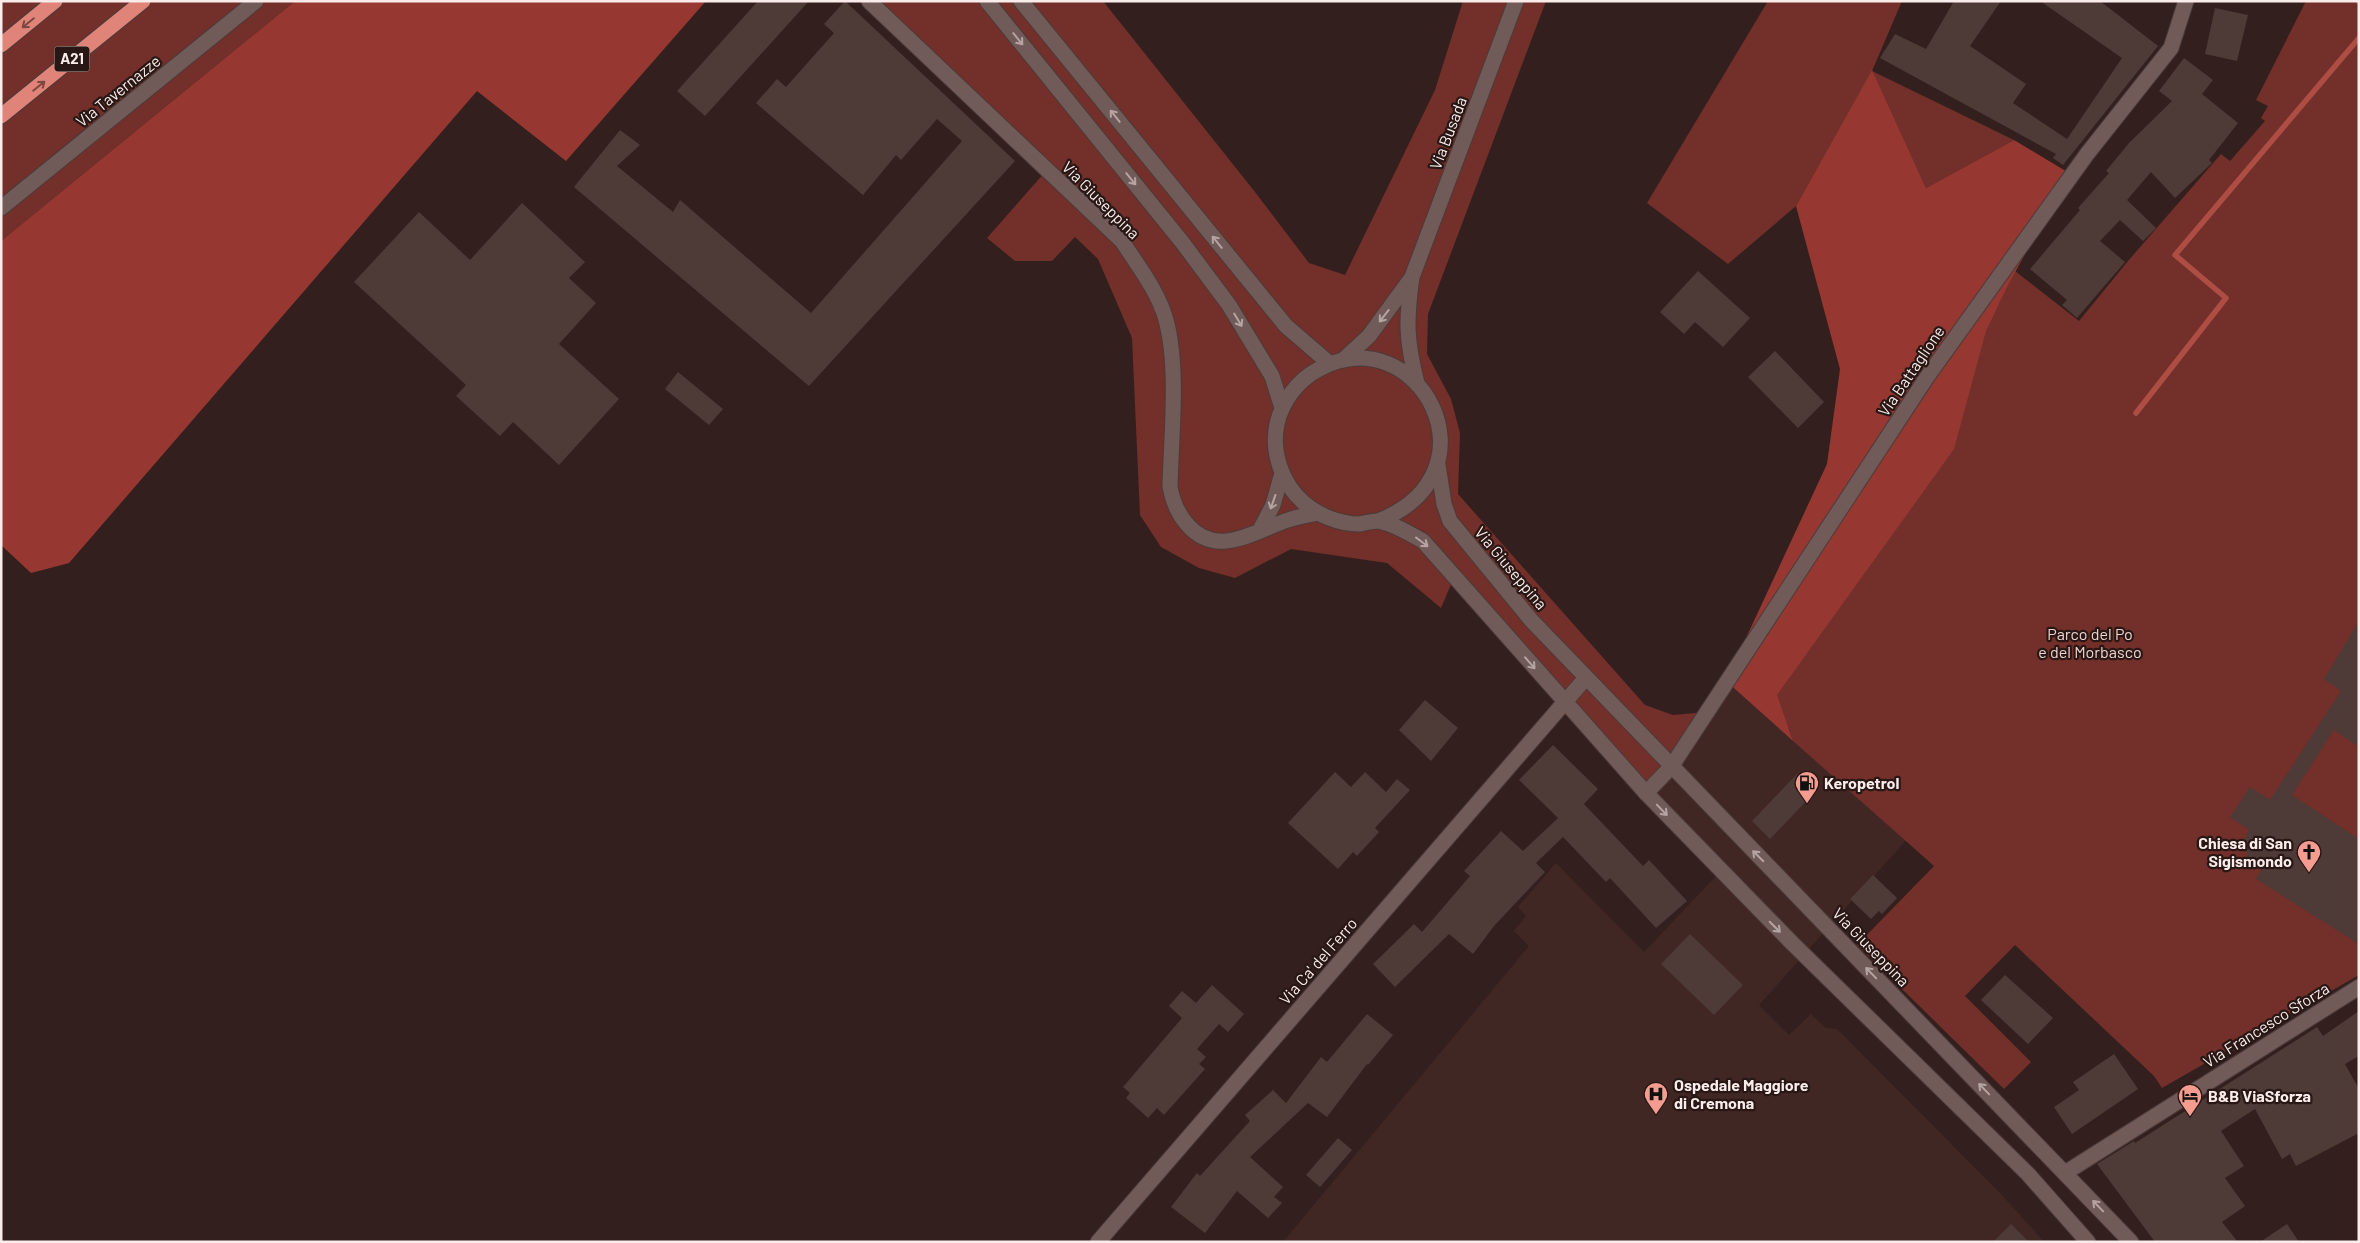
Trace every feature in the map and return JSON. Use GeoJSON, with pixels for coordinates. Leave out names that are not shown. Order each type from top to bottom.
{"type":"FeatureCollection","features":[{"type":"Feature","properties":{"kind":"highway"},"geometry":{"type":"LineString","coordinates":[[1,45],[55,1]]}},
{"type":"Feature","properties":{"kind":"highway","name":"A21"},"geometry":{"type":"LineString","coordinates":[[1,116],[142,1]]}},
{"type":"Feature","properties":{"kind":"main road","name":"Via Tavernazze"},"geometry":{"type":"LineString","coordinates":[[1,208],[256,1]]}},
{"type":"Feature","properties":{"kind":"main road","name":"Via Giuseppina"},"geometry":{"type":"LineString","coordinates":[[869,1],[1122,241],[1151,285],[1166,319],[1173,355],[1170,487],[1173,502],[1180,517],[1192,529],[1206,538],[1223,541],[1242,538],[1289,520],[1318,513]]}},
{"type":"Feature","properties":{"kind":"main road","name":"Via Giuseppina"},"geometry":{"type":"LineString","coordinates":[[987,1],[1182,242],[1229,305],[1272,376],[1282,408]]}},
{"type":"Feature","properties":{"kind":"main road"},"geometry":{"type":"LineString","coordinates":[[1021,1],[1286,326],[1336,362]]}},
{"type":"Feature","properties":{"kind":"main road","name":"Via Busada"},"geometry":{"type":"LineString","coordinates":[[1417,383],[1408,350],[1406,317],[1412,277],[1516,1]]}},
{"type":"Feature","properties":{"kind":"main road","name":"Via Battaglione"},"geometry":{"type":"LineString","coordinates":[[1646,793],[1671,767],[1927,377],[2087,154],[2171,48],[2186,1]]}},
{"type":"Feature","properties":{"kind":"main road","name":"Via Busada"},"geometry":{"type":"LineString","coordinates":[[1336,362],[1369,336],[1412,277]]}},
{"type":"Feature","properties":{"kind":"main road"},"geometry":{"type":"LineString","coordinates":[[1363,359],[1383,362],[1401,370],[1417,383],[1430,400],[1438,421],[1441,443],[1438,465],[1429,484],[1416,501],[1398,514],[1378,521],[1358,524],[1337,521],[1318,513],[1290,489],[1282,473],[1276,440],[1282,408],[1294,389],[1310,374],[1336,362],[1363,359]]}},
{"type":"Feature","properties":{"kind":"main road","name":"Via Giuseppina"},"geometry":{"type":"LineString","coordinates":[[1438,465],[1444,504],[1450,521],[1531,620],[1585,679],[2130,1242]]}},
{"type":"Feature","properties":{"kind":"main road"},"geometry":{"type":"LineString","coordinates":[[1260,530],[1272,506],[1282,473]]}},
{"type":"Feature","properties":{"kind":"main road"},"geometry":{"type":"LineString","coordinates":[[1378,521],[1405,531],[1422,541],[1434,552],[1564,703],[1646,793],[1792,943],[2028,1174],[2088,1242]]}},
{"type":"Feature","properties":{"kind":"main road"},"geometry":{"type":"LineString","coordinates":[[1564,703],[1585,679]]}},
{"type":"Feature","properties":{"kind":"main road","name":"Via Ca' del Ferro"},"geometry":{"type":"LineString","coordinates":[[1098,1242],[1564,703]]}},
{"type":"Feature","properties":{"kind":"main road","name":"Via Francesco Sforza"},"geometry":{"type":"LineString","coordinates":[[2065,1173],[2359,987]]}},
{"type":"Feature","properties":{"kind":"shaded area"},"geometry":{"type":"Polygon","coordinates":[[[295,1],[706,1],[566,161],[477,91],[69,563],[31,573],[1,545],[1,241],[295,1]]]}},
{"type":"Feature","properties":{"kind":"shaded area"},"geometry":{"type":"Polygon","coordinates":[[[1872,70],[1926,188],[2014,140],[2069,173],[2006,289],[1986,331],[1954,449],[1777,695],[1793,741],[1726,681],[1827,464],[1840,369],[1796,206],[1872,70]]]}},
{"type":"Feature","properties":{"kind":"shaded area","name":"Ospedale Maggiore di Cremona"},"geometry":{"type":"Polygon","coordinates":[[[1726,681],[1906,840],[1759,1005],[1789,1035],[1811,1014],[1826,1028],[1837,1029],[2001,1194],[2044,1242],[1283,1242],[1529,946],[1514,931],[1526,916],[1518,907],[1556,863],[1644,952],[1719,873],[1647,794],[1726,681]]]}},
{"type":"Feature","properties":{"kind":"green space"},"geometry":{"type":"Polygon","coordinates":[[[1,1],[295,1],[1,241],[1,1]]]}},
{"type":"Feature","properties":{"kind":"green space"},"geometry":{"type":"Polygon","coordinates":[[[864,1],[1103,1],[1309,263],[1345,275],[1435,90],[1463,1],[1546,1],[1428,314],[1427,354],[1451,399],[1460,433],[1458,494],[1645,705],[1673,715],[1706,712],[1647,794],[1455,575],[1441,608],[1387,563],[1291,549],[1235,578],[1199,568],[1161,547],[1140,515],[1132,338],[1098,259],[1075,237],[1052,261],[1015,261],[987,238],[1046,171],[864,1]]]}},
{"type":"Feature","properties":{"kind":"green space"},"geometry":{"type":"Polygon","coordinates":[[[1768,1],[1902,1],[1872,71],[1796,206],[1728,264],[1647,203],[1768,1]]]}},
{"type":"Feature","properties":{"kind":"green space","name":"Parco del Po e del Morbasco"},"geometry":{"type":"Polygon","coordinates":[[[2306,1],[2359,1],[2359,975],[2162,1088],[2154,1076],[2015,945],[1965,996],[2031,1062],[2004,1089],[1857,945],[1934,866],[1793,741],[1789,729],[1740,683],[2015,271],[2079,321],[2128,261],[2221,154],[2230,161],[2265,121],[2261,118],[2268,106],[2256,100],[2306,1]]]}},
{"type":"Feature","properties":{"kind":"green space"},"geometry":{"type":"Polygon","coordinates":[[[1872,71],[2014,140],[1926,188],[1872,71]]]}},
{"type":"Feature","properties":{"kind":"building"},"geometry":{"type":"Polygon","coordinates":[[[758,1],[809,1],[705,116],[677,91],[758,1]]]}},
{"type":"Feature","properties":{"kind":"building"},"geometry":{"type":"Polygon","coordinates":[[[845,1],[1015,161],[809,386],[574,187],[620,130],[640,145],[617,166],[673,212],[680,200],[811,313],[962,141],[937,119],[901,160],[896,155],[863,195],[756,103],[777,79],[786,87],[834,33],[824,24],[845,1]]]}},
{"type":"Feature","properties":{"kind":"building"},"geometry":{"type":"Polygon","coordinates":[[[1954,1],[2001,1],[1970,46],[2026,84],[2013,103],[2067,139],[2122,58],[2040,1],[2100,1],[2158,46],[2063,165],[2053,158],[2056,154],[1880,58],[1895,34],[1926,49],[1954,1]]]}},
{"type":"Feature","properties":{"kind":"building"},"geometry":{"type":"Polygon","coordinates":[[[2215,8],[2248,15],[2237,61],[2205,54],[2215,8]]]}},
{"type":"Feature","properties":{"kind":"building"},"geometry":{"type":"Polygon","coordinates":[[[2184,58],[2213,80],[2202,94],[2238,123],[2209,160],[2212,163],[2175,198],[2151,172],[2127,200],[2156,228],[2143,241],[2120,220],[2100,241],[2125,262],[2077,318],[2062,305],[2067,300],[2030,269],[2080,210],[2078,208],[2109,173],[2106,171],[2129,143],[2172,101],[2159,91],[2184,58]]]}},
{"type":"Feature","properties":{"kind":"building"},"geometry":{"type":"Polygon","coordinates":[[[522,203],[585,262],[569,278],[596,303],[559,344],[619,399],[559,465],[513,422],[500,436],[456,396],[466,385],[354,282],[419,212],[470,260],[522,203]]]}},
{"type":"Feature","properties":{"kind":"building"},"geometry":{"type":"Polygon","coordinates":[[[1698,271],[1750,318],[1723,347],[1695,322],[1684,334],[1660,312],[1698,271]]]}},
{"type":"Feature","properties":{"kind":"building"},"geometry":{"type":"Polygon","coordinates":[[[1775,351],[1824,402],[1798,428],[1748,377],[1775,351]]]}},
{"type":"Feature","properties":{"kind":"building"},"geometry":{"type":"Polygon","coordinates":[[[678,372],[723,409],[709,425],[665,389],[678,372]]]}},
{"type":"Feature","properties":{"kind":"building"},"geometry":{"type":"Polygon","coordinates":[[[2359,621],[2359,747],[2334,730],[2292,795],[2359,839],[2359,944],[2256,879],[2263,867],[2248,858],[2244,840],[2249,830],[2230,817],[2250,787],[2270,800],[2341,691],[2324,679],[2359,621]]]}},
{"type":"Feature","properties":{"kind":"building"},"geometry":{"type":"Polygon","coordinates":[[[1425,700],[1458,728],[1431,761],[1399,730],[1425,700]]]}},
{"type":"Feature","properties":{"kind":"building"},"geometry":{"type":"Polygon","coordinates":[[[1553,745],[1598,789],[1584,804],[1643,866],[1649,860],[1687,901],[1656,928],[1610,878],[1606,882],[1563,837],[1536,863],[1545,872],[1494,926],[1473,954],[1449,934],[1395,987],[1373,964],[1414,924],[1422,932],[1470,876],[1464,871],[1501,831],[1523,851],[1558,818],[1519,780],[1553,745]]]}},
{"type":"Feature","properties":{"kind":"building"},"geometry":{"type":"Polygon","coordinates":[[[1335,772],[1351,787],[1365,772],[1386,792],[1397,779],[1410,790],[1375,828],[1379,832],[1357,856],[1353,852],[1338,869],[1288,823],[1335,772]]]}},
{"type":"Feature","properties":{"kind":"building"},"geometry":{"type":"Polygon","coordinates":[[[1797,774],[1815,792],[1770,839],[1752,821],[1797,774]]]}},
{"type":"Feature","properties":{"kind":"building"},"geometry":{"type":"Polygon","coordinates":[[[1873,875],[1897,898],[1882,914],[1879,911],[1871,919],[1850,899],[1873,875]]]}},
{"type":"Feature","properties":{"kind":"building"},"geometry":{"type":"Polygon","coordinates":[[[1690,934],[1743,985],[1714,1015],[1661,964],[1690,934]]]}},
{"type":"Feature","properties":{"kind":"building"},"geometry":{"type":"Polygon","coordinates":[[[2005,975],[2053,1018],[2028,1044],[1981,1000],[2005,975]]]}},
{"type":"Feature","properties":{"kind":"building"},"geometry":{"type":"Polygon","coordinates":[[[1212,985],[1244,1014],[1228,1032],[1219,1024],[1197,1049],[1206,1057],[1199,1064],[1205,1069],[1164,1115],[1157,1108],[1148,1118],[1126,1098],[1130,1093],[1123,1087],[1182,1018],[1169,1006],[1182,991],[1196,1003],[1212,985]]]}},
{"type":"Feature","properties":{"kind":"building"},"geometry":{"type":"Polygon","coordinates":[[[2359,1011],[2359,1056],[2345,1064],[2359,1089],[2359,1133],[2296,1166],[2290,1154],[2282,1159],[2255,1109],[2221,1131],[2244,1166],[2225,1178],[2245,1206],[2222,1222],[2238,1242],[2155,1242],[2097,1164],[2134,1141],[2135,1143],[2317,1027],[2323,1036],[2359,1011]]]}},
{"type":"Feature","properties":{"kind":"building"},"geometry":{"type":"Polygon","coordinates":[[[1367,1014],[1393,1035],[1367,1064],[1327,1117],[1308,1103],[1250,1157],[1283,1187],[1274,1197],[1282,1203],[1268,1218],[1237,1191],[1205,1233],[1171,1207],[1197,1173],[1200,1176],[1250,1121],[1245,1115],[1273,1090],[1286,1103],[1321,1057],[1327,1062],[1367,1014]]]}},
{"type":"Feature","properties":{"kind":"building"},"geometry":{"type":"Polygon","coordinates":[[[2114,1054],[2138,1089],[2072,1134],[2054,1107],[2079,1090],[2073,1082],[2114,1054]]]}},
{"type":"Feature","properties":{"kind":"building"},"geometry":{"type":"Polygon","coordinates":[[[1338,1138],[1352,1150],[1320,1187],[1306,1175],[1338,1138]]]}},
{"type":"Feature","properties":{"kind":"building"},"geometry":{"type":"Polygon","coordinates":[[[2011,1224],[2029,1242],[1993,1242],[2011,1224]]]}},
{"type":"Feature","properties":{"kind":"building"},"geometry":{"type":"Polygon","coordinates":[[[2287,1224],[2299,1242],[2260,1242],[2287,1224]]]}},
{"type":"Feature","properties":{"kind":"waterway"},"geometry":{"type":"LineString","coordinates":[[2136,413],[2226,298],[2175,255],[2359,38]]}},
{"type":"Feature","properties":{"kind":"place","name":"Keropetrol"},"geometry":{"type":"Point","coordinates":[1807,804]}},
{"type":"Feature","properties":{"kind":"place","name":"Chiesa di San Sigismondo"},"geometry":{"type":"Point","coordinates":[2309,873]}},
{"type":"Feature","properties":{"kind":"place","name":"Ospedale Maggiore di Cremona"},"geometry":{"type":"Point","coordinates":[1656,1115]}},
{"type":"Feature","properties":{"kind":"place","name":"B&B ViaSforza"},"geometry":{"type":"Point","coordinates":[2190,1117]}}]}
